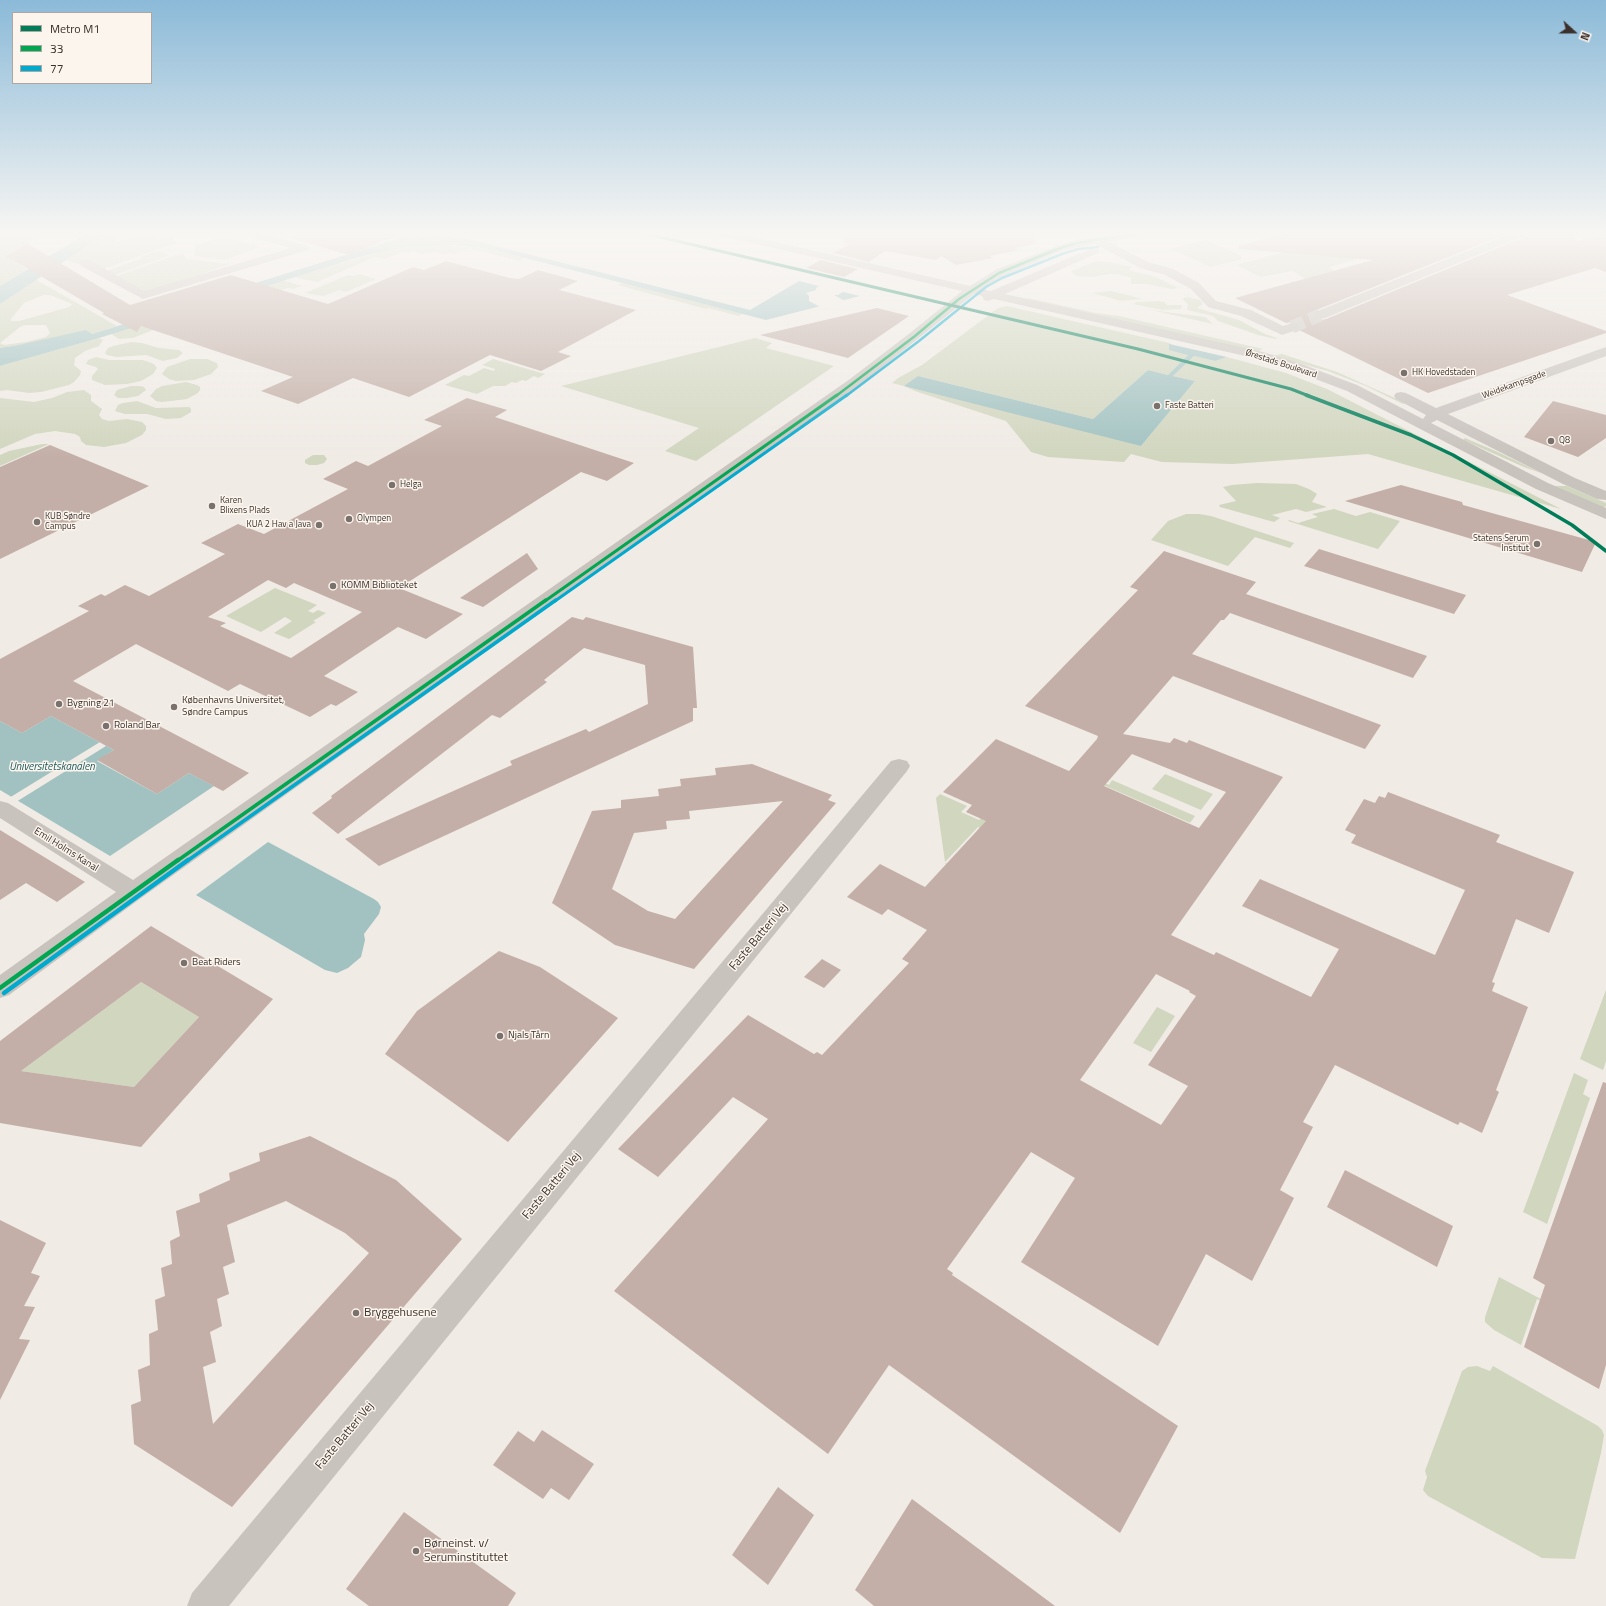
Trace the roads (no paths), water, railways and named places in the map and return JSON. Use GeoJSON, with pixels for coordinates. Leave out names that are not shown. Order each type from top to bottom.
{"type":"FeatureCollection","features":[{"type":"Feature","properties":{"kind":"street"},"geometry":{"type":"LineString","coordinates":[[0,988],[133,892],[855,382],[915,336],[948,308]]}},
{"type":"Feature","properties":{"kind":"street"},"geometry":{"type":"LineString","coordinates":[[915,336],[968,308]]}},
{"type":"Feature","properties":{"kind":"street","name":"Ørestads Boulevard"},"geometry":{"type":"LineString","coordinates":[[1068,308],[1258,355],[1294,366],[1352,388],[1542,486],[1606,514]]}},
{"type":"Feature","properties":{"kind":"street","name":"Ørestads Boulevard"},"geometry":{"type":"LineString","coordinates":[[1081,308],[1273,348],[1331,366],[1379,385],[1569,481],[1606,498]]}},
{"type":"Feature","properties":{"kind":"street"},"geometry":{"type":"LineString","coordinates":[[1227,308],[1246,313],[1287,329]]}},
{"type":"Feature","properties":{"kind":"street"},"geometry":{"type":"LineString","coordinates":[[1320,315],[1337,308]]}},
{"type":"Feature","properties":{"kind":"street","name":"Weidekampsgade"},"geometry":{"type":"LineString","coordinates":[[1423,424],[1437,414],[1606,351]]}},
{"type":"Feature","properties":{"kind":"street","name":"Faste Batteri Vej"},"geometry":{"type":"LineString","coordinates":[[204,1606],[899,766]]}},
{"type":"Feature","properties":{"kind":"street","name":"Emil Holms Kanal"},"geometry":{"type":"LineString","coordinates":[[0,808],[133,892]]}},
{"type":"Feature","properties":{"kind":"water"},"geometry":{"type":"Polygon","coordinates":[[[176,308],[196,308],[99,338],[0,366],[0,348],[86,330],[92,334],[176,308]]]}},
{"type":"Feature","properties":{"kind":"water"},"geometry":{"type":"Polygon","coordinates":[[[719,308],[742,308],[750,310],[753,308],[813,308],[766,320],[719,308]]]}},
{"type":"Feature","properties":{"kind":"water"},"geometry":{"type":"Polygon","coordinates":[[[1169,344],[1227,357],[1215,361],[1194,356],[1173,376],[1195,381],[1141,446],[904,386],[918,376],[1093,419],[1148,370],[1168,375],[1188,355],[1169,350],[1169,344]]]}},
{"type":"Feature","properties":{"kind":"water","name":"Universitetskanalen"},"geometry":{"type":"Polygon","coordinates":[[[51,716],[114,750],[97,761],[157,794],[189,773],[214,786],[110,856],[0,790],[0,721],[22,733],[51,716]]]}},
{"type":"Feature","properties":{"kind":"water"},"geometry":{"type":"Polygon","coordinates":[[[268,842],[378,902],[381,907],[379,914],[364,934],[365,940],[361,957],[348,968],[337,973],[325,970],[196,895],[268,842]]]}},
{"type":"Feature","properties":{"kind":"tunnel"},"geometry":{"type":"LineString","coordinates":[[1292,327],[1320,315]]}},
{"type":"Feature","properties":{"kind":"metro line","name":"M1"},"geometry":{"type":"LineString","coordinates":[[963,308],[1138,349],[1291,389],[1411,435],[1453,455],[1572,525],[1606,551]]}},
{"type":"Feature","properties":{"kind":"place","name":"HK Hovedstaden"},"geometry":{"type":"Point","coordinates":[1404,373]}},
{"type":"Feature","properties":{"kind":"place","name":"Faste Batteri"},"geometry":{"type":"Point","coordinates":[1157,406]}},
{"type":"Feature","properties":{"kind":"place","name":"Q8"},"geometry":{"type":"Point","coordinates":[1551,441]}},
{"type":"Feature","properties":{"kind":"place","name":"Helga"},"geometry":{"type":"Point","coordinates":[392,485]}},
{"type":"Feature","properties":{"kind":"place","name":"Karen Blixens Plads"},"geometry":{"type":"Point","coordinates":[212,506]}},
{"type":"Feature","properties":{"kind":"place","name":"Olympen"},"geometry":{"type":"Point","coordinates":[349,519]}},
{"type":"Feature","properties":{"kind":"place","name":"KUB Søndre Campus"},"geometry":{"type":"Point","coordinates":[37,522]}},
{"type":"Feature","properties":{"kind":"place","name":"KUA 2 Hav a Java"},"geometry":{"type":"Point","coordinates":[319,525]}},
{"type":"Feature","properties":{"kind":"place","name":"Statens Serum Institut"},"geometry":{"type":"Point","coordinates":[1537,544]}},
{"type":"Feature","properties":{"kind":"place","name":"KOMM Biblioteket"},"geometry":{"type":"Point","coordinates":[333,586]}},
{"type":"Feature","properties":{"kind":"place","name":"Bygning 21"},"geometry":{"type":"Point","coordinates":[59,704]}},
{"type":"Feature","properties":{"kind":"place","name":"Københavns Universitet, Søndre Campus"},"geometry":{"type":"Point","coordinates":[174,707]}},
{"type":"Feature","properties":{"kind":"place","name":"Roland Bar"},"geometry":{"type":"Point","coordinates":[106,726]}},
{"type":"Feature","properties":{"kind":"place","name":"Beat Riders"},"geometry":{"type":"Point","coordinates":[184,963]}},
{"type":"Feature","properties":{"kind":"place","name":"Njals Tårn"},"geometry":{"type":"Point","coordinates":[500,1036]}},
{"type":"Feature","properties":{"kind":"place","name":"Bryggehusene"},"geometry":{"type":"Point","coordinates":[356,1313]}},
{"type":"Feature","properties":{"kind":"place","name":"Børneinst. v/ Seruminstituttet"},"geometry":{"type":"Point","coordinates":[416,1551]}}]}
